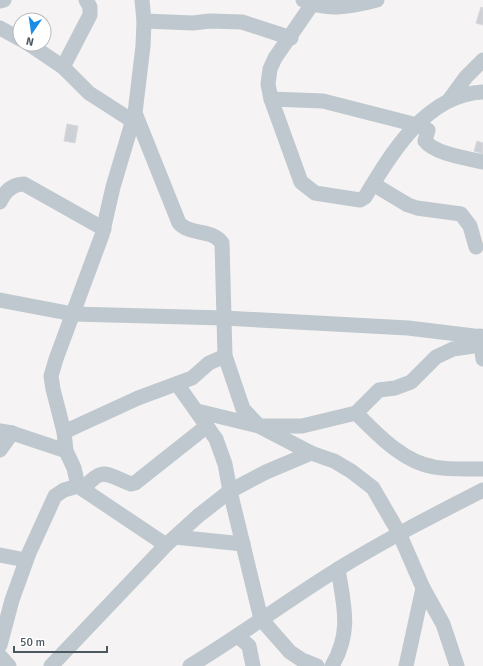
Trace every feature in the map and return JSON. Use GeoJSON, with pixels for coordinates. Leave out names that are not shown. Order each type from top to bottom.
{"type":"FeatureCollection","features":[{"type":"Feature","properties":{"kind":"street"},"geometry":{"type":"LineString","coordinates":[[0,1],[4,0]]}},
{"type":"Feature","properties":{"kind":"street"},"geometry":{"type":"LineString","coordinates":[[63,67],[90,15],[90,7],[86,0]]}},
{"type":"Feature","properties":{"kind":"street"},"geometry":{"type":"LineString","coordinates":[[142,0],[144,21],[133,116],[104,229],[51,376],[64,432],[66,451],[81,487],[171,541],[243,544]]}},
{"type":"Feature","properties":{"kind":"street"},"geometry":{"type":"LineString","coordinates":[[377,0],[341,7],[311,2],[291,38],[270,69],[268,84],[271,99],[301,182],[315,193],[360,200],[366,196],[416,125],[450,99],[466,77],[483,60]]}},
{"type":"Feature","properties":{"kind":"street"},"geometry":{"type":"LineString","coordinates":[[144,21],[193,23],[210,21],[242,22],[291,38]]}},
{"type":"Feature","properties":{"kind":"street"},"geometry":{"type":"LineString","coordinates":[[0,28],[12,35]]}},
{"type":"Feature","properties":{"kind":"street"},"geometry":{"type":"LineString","coordinates":[[41,52],[63,67],[90,93],[133,116],[179,223],[190,231],[210,233],[218,237],[222,243],[225,356],[243,409],[259,426],[311,453],[339,464],[373,488],[399,533],[423,588],[443,624],[457,666]]}},
{"type":"Feature","properties":{"kind":"street"},"geometry":{"type":"LineString","coordinates":[[450,99],[483,92]]}},
{"type":"Feature","properties":{"kind":"street"},"geometry":{"type":"LineString","coordinates":[[271,99],[323,100],[416,125],[428,130],[425,141],[429,146],[440,151],[483,162]]}},
{"type":"Feature","properties":{"kind":"street"},"geometry":{"type":"LineString","coordinates":[[0,202],[4,194],[10,188],[17,184],[24,184],[104,229]]}},
{"type":"Feature","properties":{"kind":"street"},"geometry":{"type":"LineString","coordinates":[[373,184],[408,205],[417,208],[461,214],[470,226],[476,247]]}},
{"type":"Feature","properties":{"kind":"street"},"geometry":{"type":"LineString","coordinates":[[0,300],[73,314],[224,318],[408,328],[482,342]]}},
{"type":"Feature","properties":{"kind":"street"},"geometry":{"type":"LineString","coordinates":[[197,411],[259,426],[302,426],[356,413],[379,390],[395,388],[411,382],[436,357],[453,349],[482,342]]}},
{"type":"Feature","properties":{"kind":"street"},"geometry":{"type":"LineString","coordinates":[[64,432],[138,398],[192,378],[209,363],[225,356]]}},
{"type":"Feature","properties":{"kind":"street"},"geometry":{"type":"LineString","coordinates":[[177,384],[216,439],[225,464],[230,491],[262,619],[290,652],[302,660],[317,666]]}},
{"type":"Feature","properties":{"kind":"street"},"geometry":{"type":"LineString","coordinates":[[356,413],[388,443],[414,461],[433,467],[483,469]]}},
{"type":"Feature","properties":{"kind":"street"},"geometry":{"type":"LineString","coordinates":[[0,645],[12,600],[26,560],[55,496],[64,490],[81,487],[96,475],[103,474],[131,484],[136,483],[207,426]]}},
{"type":"Feature","properties":{"kind":"street"},"geometry":{"type":"LineString","coordinates":[[0,450],[6,432],[66,451]]}},
{"type":"Feature","properties":{"kind":"street"},"geometry":{"type":"LineString","coordinates":[[51,666],[171,541],[198,516],[230,491],[266,472],[311,453]]}},
{"type":"Feature","properties":{"kind":"street"},"geometry":{"type":"LineString","coordinates":[[190,666],[239,637],[262,619],[338,569],[399,533],[483,490]]}},
{"type":"Feature","properties":{"kind":"street"},"geometry":{"type":"LineString","coordinates":[[0,555],[26,560]]}},
{"type":"Feature","properties":{"kind":"street"},"geometry":{"type":"LineString","coordinates":[[332,666],[340,652],[345,632],[344,612],[338,569]]}},
{"type":"Feature","properties":{"kind":"street"},"geometry":{"type":"LineString","coordinates":[[406,666],[423,588]]}},
{"type":"Feature","properties":{"kind":"street"},"geometry":{"type":"LineString","coordinates":[[239,637],[249,646],[253,666]]}},
{"type":"Feature","properties":{"kind":"street"},"geometry":{"type":"LineString","coordinates":[[0,656],[9,666]]}},
{"type":"Feature","properties":{"kind":"building"},"geometry":{"type":"Polygon","coordinates":[[[481,7],[483,8],[483,25],[476,23],[481,7]]]}},
{"type":"Feature","properties":{"kind":"building"},"geometry":{"type":"Polygon","coordinates":[[[67,124],[78,126],[75,143],[64,141],[67,124]]]}},
{"type":"Feature","properties":{"kind":"building"},"geometry":{"type":"Polygon","coordinates":[[[477,141],[483,143],[483,154],[474,151],[477,141]]]}}]}
